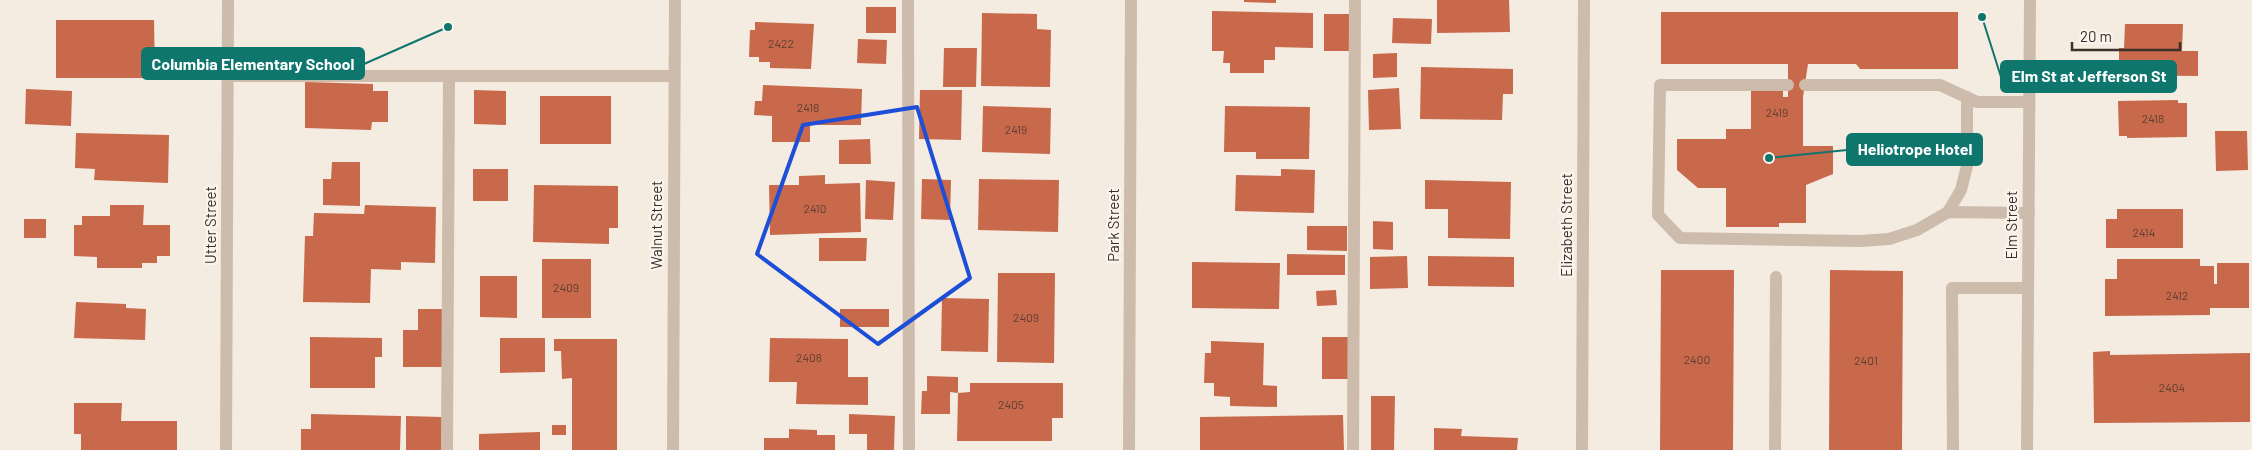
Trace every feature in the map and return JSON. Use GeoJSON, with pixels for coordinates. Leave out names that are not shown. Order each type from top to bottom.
{"type":"FeatureCollection","features":[{"type":"Feature","properties":{"kind":"street","name":"Utter Street"},"geometry":{"type":"LineString","coordinates":[[226,450],[228,0]]}},
{"type":"Feature","properties":{"kind":"street","name":"Walnut Street"},"geometry":{"type":"LineString","coordinates":[[673,450],[674,0]]}},
{"type":"Feature","properties":{"kind":"street"},"geometry":{"type":"LineString","coordinates":[[908,0],[908,450]]}},
{"type":"Feature","properties":{"kind":"street","name":"Park Street"},"geometry":{"type":"LineString","coordinates":[[1129,450],[1131,0]]}},
{"type":"Feature","properties":{"kind":"street"},"geometry":{"type":"LineString","coordinates":[[1353,450],[1355,0]]}},
{"type":"Feature","properties":{"kind":"street","name":"Elizabeth Street"},"geometry":{"type":"LineString","coordinates":[[1582,450],[1584,0]]}},
{"type":"Feature","properties":{"kind":"street","name":"Elm Street"},"geometry":{"type":"LineString","coordinates":[[2027,450],[2030,0]]}},
{"type":"Feature","properties":{"kind":"street"},"geometry":{"type":"LineString","coordinates":[[228,76],[449,78],[674,76]]}},
{"type":"Feature","properties":{"kind":"street"},"geometry":{"type":"LineString","coordinates":[[448,450],[449,78]]}},
{"type":"Feature","properties":{"kind":"street"},"geometry":{"type":"LineString","coordinates":[[1788,85],[1660,85],[1658,215],[1680,238],[1860,241],[1889,239],[1916,230],[1948,212],[1961,190],[1967,166],[1967,97]]}},
{"type":"Feature","properties":{"kind":"street"},"geometry":{"type":"LineString","coordinates":[[1805,85],[1940,85],[1976,102],[2029,102]]}},
{"type":"Feature","properties":{"kind":"street"},"geometry":{"type":"LineString","coordinates":[[1948,212],[2029,213]]}},
{"type":"Feature","properties":{"kind":"street"},"geometry":{"type":"LineString","coordinates":[[1775,450],[1776,277]]}},
{"type":"Feature","properties":{"kind":"street"},"geometry":{"type":"LineString","coordinates":[[1953,450],[1952,288],[2028,288]]}},
{"type":"Feature","properties":{"kind":"highlighted area"},"geometry":{"type":"Polygon","coordinates":[[[917,107],[970,278],[878,344],[757,254],[803,125],[917,107]]]}},
{"type":"Feature","properties":{"kind":"building"},"geometry":{"type":"Polygon","coordinates":[[[1244,0],[1276,0],[1276,3],[1244,2],[1244,0]]]}},
{"type":"Feature","properties":{"kind":"building"},"geometry":{"type":"Polygon","coordinates":[[[1437,0],[1509,0],[1510,32],[1437,33],[1437,0]]]}},
{"type":"Feature","properties":{"kind":"building"},"geometry":{"type":"Polygon","coordinates":[[[866,7],[896,7],[896,33],[866,33],[866,7]]]}},
{"type":"Feature","properties":{"kind":"building"},"geometry":{"type":"Polygon","coordinates":[[[1212,11],[1313,13],[1313,48],[1275,47],[1275,60],[1264,60],[1264,73],[1230,73],[1230,63],[1223,63],[1224,51],[1212,51],[1212,11]]]}},
{"type":"Feature","properties":{"kind":"building"},"geometry":{"type":"Polygon","coordinates":[[[1661,12],[1958,12],[1958,69],[1860,69],[1856,64],[1808,64],[1803,97],[1803,146],[1833,146],[1833,174],[1806,185],[1806,223],[1779,223],[1779,227],[1726,227],[1726,188],[1698,188],[1677,170],[1677,139],[1726,139],[1726,129],[1751,129],[1751,90],[1783,90],[1783,97],[1788,97],[1788,64],[1661,64],[1661,12]]]}},
{"type":"Feature","properties":{"kind":"building"},"geometry":{"type":"Polygon","coordinates":[[[982,13],[1037,14],[1037,29],[1051,30],[1050,87],[981,86],[982,13]]]}},
{"type":"Feature","properties":{"kind":"building"},"geometry":{"type":"Polygon","coordinates":[[[1324,14],[1351,14],[1351,51],[1324,51],[1324,14]]]}},
{"type":"Feature","properties":{"kind":"building"},"geometry":{"type":"Polygon","coordinates":[[[1393,18],[1432,19],[1431,44],[1392,43],[1393,18]]]}},
{"type":"Feature","properties":{"kind":"building"},"geometry":{"type":"Polygon","coordinates":[[[56,20],[154,20],[155,78],[56,78],[56,20]]]}},
{"type":"Feature","properties":{"kind":"building"},"geometry":{"type":"Polygon","coordinates":[[[755,22],[814,24],[811,69],[770,68],[770,62],[759,62],[759,57],[749,57],[750,30],[755,30],[755,22]]]}},
{"type":"Feature","properties":{"kind":"building"},"geometry":{"type":"Polygon","coordinates":[[[2125,24],[2183,24],[2182,51],[2198,51],[2198,76],[2119,75],[2119,48],[2124,48],[2125,24]]]}},
{"type":"Feature","properties":{"kind":"building"},"geometry":{"type":"Polygon","coordinates":[[[858,39],[887,40],[886,64],[857,63],[858,39]]]}},
{"type":"Feature","properties":{"kind":"building"},"geometry":{"type":"Polygon","coordinates":[[[944,48],[977,48],[976,87],[943,87],[944,48]]]}},
{"type":"Feature","properties":{"kind":"building"},"geometry":{"type":"Polygon","coordinates":[[[1397,53],[1397,77],[1373,78],[1373,54],[1397,53]]]}},
{"type":"Feature","properties":{"kind":"building"},"geometry":{"type":"Polygon","coordinates":[[[1421,67],[1513,69],[1513,94],[1503,94],[1502,120],[1420,119],[1421,67]]]}},
{"type":"Feature","properties":{"kind":"building"},"geometry":{"type":"Polygon","coordinates":[[[305,82],[373,84],[373,91],[388,91],[388,122],[372,122],[371,130],[305,128],[305,82]]]}},
{"type":"Feature","properties":{"kind":"building"},"geometry":{"type":"Polygon","coordinates":[[[763,85],[862,89],[861,125],[810,125],[810,142],[772,142],[772,116],[754,115],[755,101],[762,101],[763,85]]]}},
{"type":"Feature","properties":{"kind":"building"},"geometry":{"type":"Polygon","coordinates":[[[1399,88],[1401,129],[1369,130],[1368,90],[1399,88]]]}},
{"type":"Feature","properties":{"kind":"building"},"geometry":{"type":"Polygon","coordinates":[[[26,89],[72,91],[71,126],[25,124],[26,89]]]}},
{"type":"Feature","properties":{"kind":"building"},"geometry":{"type":"Polygon","coordinates":[[[474,90],[506,91],[506,125],[474,124],[474,90]]]}},
{"type":"Feature","properties":{"kind":"building"},"geometry":{"type":"Polygon","coordinates":[[[920,90],[962,90],[961,140],[919,139],[920,90]]]}},
{"type":"Feature","properties":{"kind":"building"},"geometry":{"type":"Polygon","coordinates":[[[540,96],[611,96],[611,144],[540,144],[540,96]]]}},
{"type":"Feature","properties":{"kind":"building"},"geometry":{"type":"Polygon","coordinates":[[[2178,100],[2178,103],[2187,103],[2187,137],[2127,138],[2127,136],[2119,136],[2118,101],[2178,100]]]}},
{"type":"Feature","properties":{"kind":"building"},"geometry":{"type":"Polygon","coordinates":[[[983,106],[1051,108],[1050,154],[982,152],[983,106]]]}},
{"type":"Feature","properties":{"kind":"building"},"geometry":{"type":"Polygon","coordinates":[[[1225,106],[1310,107],[1309,159],[1256,159],[1256,152],[1224,152],[1225,106]]]}},
{"type":"Feature","properties":{"kind":"building"},"geometry":{"type":"Polygon","coordinates":[[[2215,131],[2247,131],[2248,170],[2216,171],[2215,131]]]}},
{"type":"Feature","properties":{"kind":"building"},"geometry":{"type":"Polygon","coordinates":[[[76,133],[169,135],[168,183],[94,180],[95,169],[75,168],[76,133]]]}},
{"type":"Feature","properties":{"kind":"building"},"geometry":{"type":"Polygon","coordinates":[[[870,139],[871,164],[839,164],[839,140],[870,139]]]}},
{"type":"Feature","properties":{"kind":"building"},"geometry":{"type":"Polygon","coordinates":[[[332,162],[360,162],[360,206],[323,205],[323,179],[331,179],[332,162]]]}},
{"type":"Feature","properties":{"kind":"building"},"geometry":{"type":"Polygon","coordinates":[[[473,169],[508,169],[508,201],[473,201],[473,169]]]}},
{"type":"Feature","properties":{"kind":"building"},"geometry":{"type":"Polygon","coordinates":[[[1281,169],[1315,170],[1314,213],[1235,211],[1236,175],[1281,176],[1281,169]]]}},
{"type":"Feature","properties":{"kind":"building"},"geometry":{"type":"Polygon","coordinates":[[[825,175],[825,184],[860,183],[861,232],[770,235],[769,185],[799,185],[799,176],[825,175]]]}},
{"type":"Feature","properties":{"kind":"building"},"geometry":{"type":"Polygon","coordinates":[[[922,179],[951,180],[950,220],[921,219],[922,179]]]}},
{"type":"Feature","properties":{"kind":"building"},"geometry":{"type":"Polygon","coordinates":[[[979,179],[1059,180],[1058,232],[978,230],[979,179]]]}},
{"type":"Feature","properties":{"kind":"building"},"geometry":{"type":"Polygon","coordinates":[[[866,180],[895,182],[893,220],[865,219],[866,180]]]}},
{"type":"Feature","properties":{"kind":"building"},"geometry":{"type":"Polygon","coordinates":[[[1425,180],[1511,182],[1510,239],[1448,238],[1448,209],[1425,209],[1425,180]]]}},
{"type":"Feature","properties":{"kind":"building"},"geometry":{"type":"Polygon","coordinates":[[[534,185],[618,186],[618,228],[609,228],[609,244],[533,242],[534,185]]]}},
{"type":"Feature","properties":{"kind":"building"},"geometry":{"type":"Polygon","coordinates":[[[110,205],[144,205],[143,225],[170,225],[170,256],[157,256],[157,263],[142,263],[142,268],[97,268],[97,257],[74,256],[74,225],[82,225],[82,216],[110,216],[110,205]]]}},
{"type":"Feature","properties":{"kind":"building"},"geometry":{"type":"Polygon","coordinates":[[[365,205],[436,207],[435,263],[401,262],[401,270],[371,269],[370,303],[303,302],[305,236],[313,236],[314,213],[364,214],[365,205]]]}},
{"type":"Feature","properties":{"kind":"building"},"geometry":{"type":"Polygon","coordinates":[[[2117,209],[2183,209],[2183,248],[2106,248],[2106,219],[2117,219],[2117,209]]]}},
{"type":"Feature","properties":{"kind":"building"},"geometry":{"type":"Polygon","coordinates":[[[24,219],[46,219],[46,238],[24,238],[24,219]]]}},
{"type":"Feature","properties":{"kind":"building"},"geometry":{"type":"Polygon","coordinates":[[[1373,221],[1393,222],[1393,250],[1373,249],[1373,221]]]}},
{"type":"Feature","properties":{"kind":"building"},"geometry":{"type":"Polygon","coordinates":[[[1307,226],[1347,226],[1347,251],[1307,250],[1307,226]]]}},
{"type":"Feature","properties":{"kind":"building"},"geometry":{"type":"Polygon","coordinates":[[[819,238],[867,238],[866,261],[819,261],[819,238]]]}},
{"type":"Feature","properties":{"kind":"building"},"geometry":{"type":"Polygon","coordinates":[[[1287,254],[1345,255],[1345,275],[1287,275],[1287,254]]]}},
{"type":"Feature","properties":{"kind":"building"},"geometry":{"type":"Polygon","coordinates":[[[1407,256],[1408,288],[1370,289],[1370,257],[1407,256]]]}},
{"type":"Feature","properties":{"kind":"building"},"geometry":{"type":"Polygon","coordinates":[[[1428,256],[1514,257],[1514,287],[1428,286],[1428,256]]]}},
{"type":"Feature","properties":{"kind":"building"},"geometry":{"type":"Polygon","coordinates":[[[542,259],[591,259],[591,318],[542,318],[542,259]]]}},
{"type":"Feature","properties":{"kind":"building"},"geometry":{"type":"Polygon","coordinates":[[[2117,259],[2200,259],[2200,266],[2214,266],[2214,284],[2217,284],[2217,263],[2249,263],[2249,308],[2210,308],[2210,315],[2105,316],[2105,279],[2117,279],[2117,259]]]}},
{"type":"Feature","properties":{"kind":"building"},"geometry":{"type":"Polygon","coordinates":[[[1192,262],[1280,263],[1279,309],[1192,308],[1192,262]]]}},
{"type":"Feature","properties":{"kind":"building"},"geometry":{"type":"Polygon","coordinates":[[[1661,270],[1734,270],[1733,450],[1660,450],[1661,270]]]}},
{"type":"Feature","properties":{"kind":"building"},"geometry":{"type":"Polygon","coordinates":[[[1830,270],[1903,271],[1902,450],[1829,450],[1830,270]]]}},
{"type":"Feature","properties":{"kind":"building"},"geometry":{"type":"Polygon","coordinates":[[[998,273],[1055,273],[1054,363],[997,362],[998,273]]]}},
{"type":"Feature","properties":{"kind":"building"},"geometry":{"type":"Polygon","coordinates":[[[480,276],[517,276],[517,318],[480,317],[480,276]]]}},
{"type":"Feature","properties":{"kind":"building"},"geometry":{"type":"Polygon","coordinates":[[[1336,290],[1337,305],[1317,306],[1316,291],[1336,290]]]}},
{"type":"Feature","properties":{"kind":"building"},"geometry":{"type":"Polygon","coordinates":[[[942,298],[989,299],[988,352],[941,351],[942,298]]]}},
{"type":"Feature","properties":{"kind":"building"},"geometry":{"type":"Polygon","coordinates":[[[76,302],[126,304],[126,308],[146,309],[145,340],[74,338],[76,302]]]}},
{"type":"Feature","properties":{"kind":"building"},"geometry":{"type":"Polygon","coordinates":[[[418,309],[443,309],[443,367],[403,367],[403,330],[418,330],[418,309]]]}},
{"type":"Feature","properties":{"kind":"building"},"geometry":{"type":"Polygon","coordinates":[[[840,309],[889,309],[889,327],[840,327],[840,309]]]}},
{"type":"Feature","properties":{"kind":"building"},"geometry":{"type":"Polygon","coordinates":[[[310,337],[382,338],[382,357],[375,357],[375,388],[310,388],[310,337]]]}},
{"type":"Feature","properties":{"kind":"building"},"geometry":{"type":"Polygon","coordinates":[[[1322,337],[1348,337],[1348,379],[1322,379],[1322,337]]]}},
{"type":"Feature","properties":{"kind":"building"},"geometry":{"type":"Polygon","coordinates":[[[500,338],[545,338],[545,372],[500,373],[500,338]]]}},
{"type":"Feature","properties":{"kind":"building"},"geometry":{"type":"Polygon","coordinates":[[[770,338],[848,339],[848,377],[868,377],[868,405],[796,404],[797,382],[769,382],[770,338]]]}},
{"type":"Feature","properties":{"kind":"building"},"geometry":{"type":"Polygon","coordinates":[[[554,339],[617,339],[617,450],[572,450],[572,378],[562,379],[561,351],[554,351],[554,339]]]}},
{"type":"Feature","properties":{"kind":"building"},"geometry":{"type":"Polygon","coordinates":[[[1211,341],[1264,343],[1263,385],[1277,386],[1277,407],[1230,406],[1230,397],[1214,396],[1214,383],[1204,383],[1205,353],[1211,353],[1211,341]]]}},
{"type":"Feature","properties":{"kind":"building"},"geometry":{"type":"Polygon","coordinates":[[[2110,351],[2110,355],[2250,353],[2250,422],[2094,423],[2093,352],[2110,351]]]}},
{"type":"Feature","properties":{"kind":"building"},"geometry":{"type":"Polygon","coordinates":[[[927,376],[958,377],[958,393],[950,392],[950,414],[921,414],[922,391],[927,391],[927,376]]]}},
{"type":"Feature","properties":{"kind":"building"},"geometry":{"type":"Polygon","coordinates":[[[970,383],[1063,383],[1063,418],[1052,418],[1052,441],[957,441],[958,393],[970,392],[970,383]]]}},
{"type":"Feature","properties":{"kind":"building"},"geometry":{"type":"Polygon","coordinates":[[[1371,396],[1395,396],[1394,450],[1371,450],[1371,396]]]}},
{"type":"Feature","properties":{"kind":"building"},"geometry":{"type":"Polygon","coordinates":[[[74,403],[122,403],[121,421],[177,421],[177,450],[81,450],[81,434],[74,434],[74,403]]]}},
{"type":"Feature","properties":{"kind":"building"},"geometry":{"type":"Polygon","coordinates":[[[311,414],[401,416],[400,450],[301,450],[301,429],[311,429],[311,414]]]}},
{"type":"Feature","properties":{"kind":"building"},"geometry":{"type":"Polygon","coordinates":[[[849,414],[895,416],[894,450],[867,450],[867,434],[849,434],[849,414]]]}},
{"type":"Feature","properties":{"kind":"building"},"geometry":{"type":"Polygon","coordinates":[[[1343,415],[1344,450],[1200,450],[1200,417],[1343,415]]]}},
{"type":"Feature","properties":{"kind":"building"},"geometry":{"type":"Polygon","coordinates":[[[406,416],[442,417],[441,450],[406,450],[406,416]]]}},
{"type":"Feature","properties":{"kind":"building"},"geometry":{"type":"Polygon","coordinates":[[[552,425],[566,425],[566,435],[552,435],[552,425]]]}},
{"type":"Feature","properties":{"kind":"building"},"geometry":{"type":"Polygon","coordinates":[[[1434,428],[1462,429],[1461,436],[1518,438],[1517,450],[1434,450],[1434,428]]]}},
{"type":"Feature","properties":{"kind":"building"},"geometry":{"type":"Polygon","coordinates":[[[789,429],[817,430],[817,435],[835,435],[835,450],[764,450],[764,438],[789,438],[789,429]]]}},
{"type":"Feature","properties":{"kind":"building"},"geometry":{"type":"Polygon","coordinates":[[[540,432],[540,450],[479,450],[479,434],[540,432]]]}},
{"type":"Feature","properties":{"kind":"place","name":"Elm St at Jefferson St"},"geometry":{"type":"Point","coordinates":[1982,17]}},
{"type":"Feature","properties":{"kind":"place","name":"Columbia Elementary School"},"geometry":{"type":"Point","coordinates":[448,27]}},
{"type":"Feature","properties":{"kind":"place","name":"Heliotrope Hotel"},"geometry":{"type":"Point","coordinates":[1769,158]}}]}
